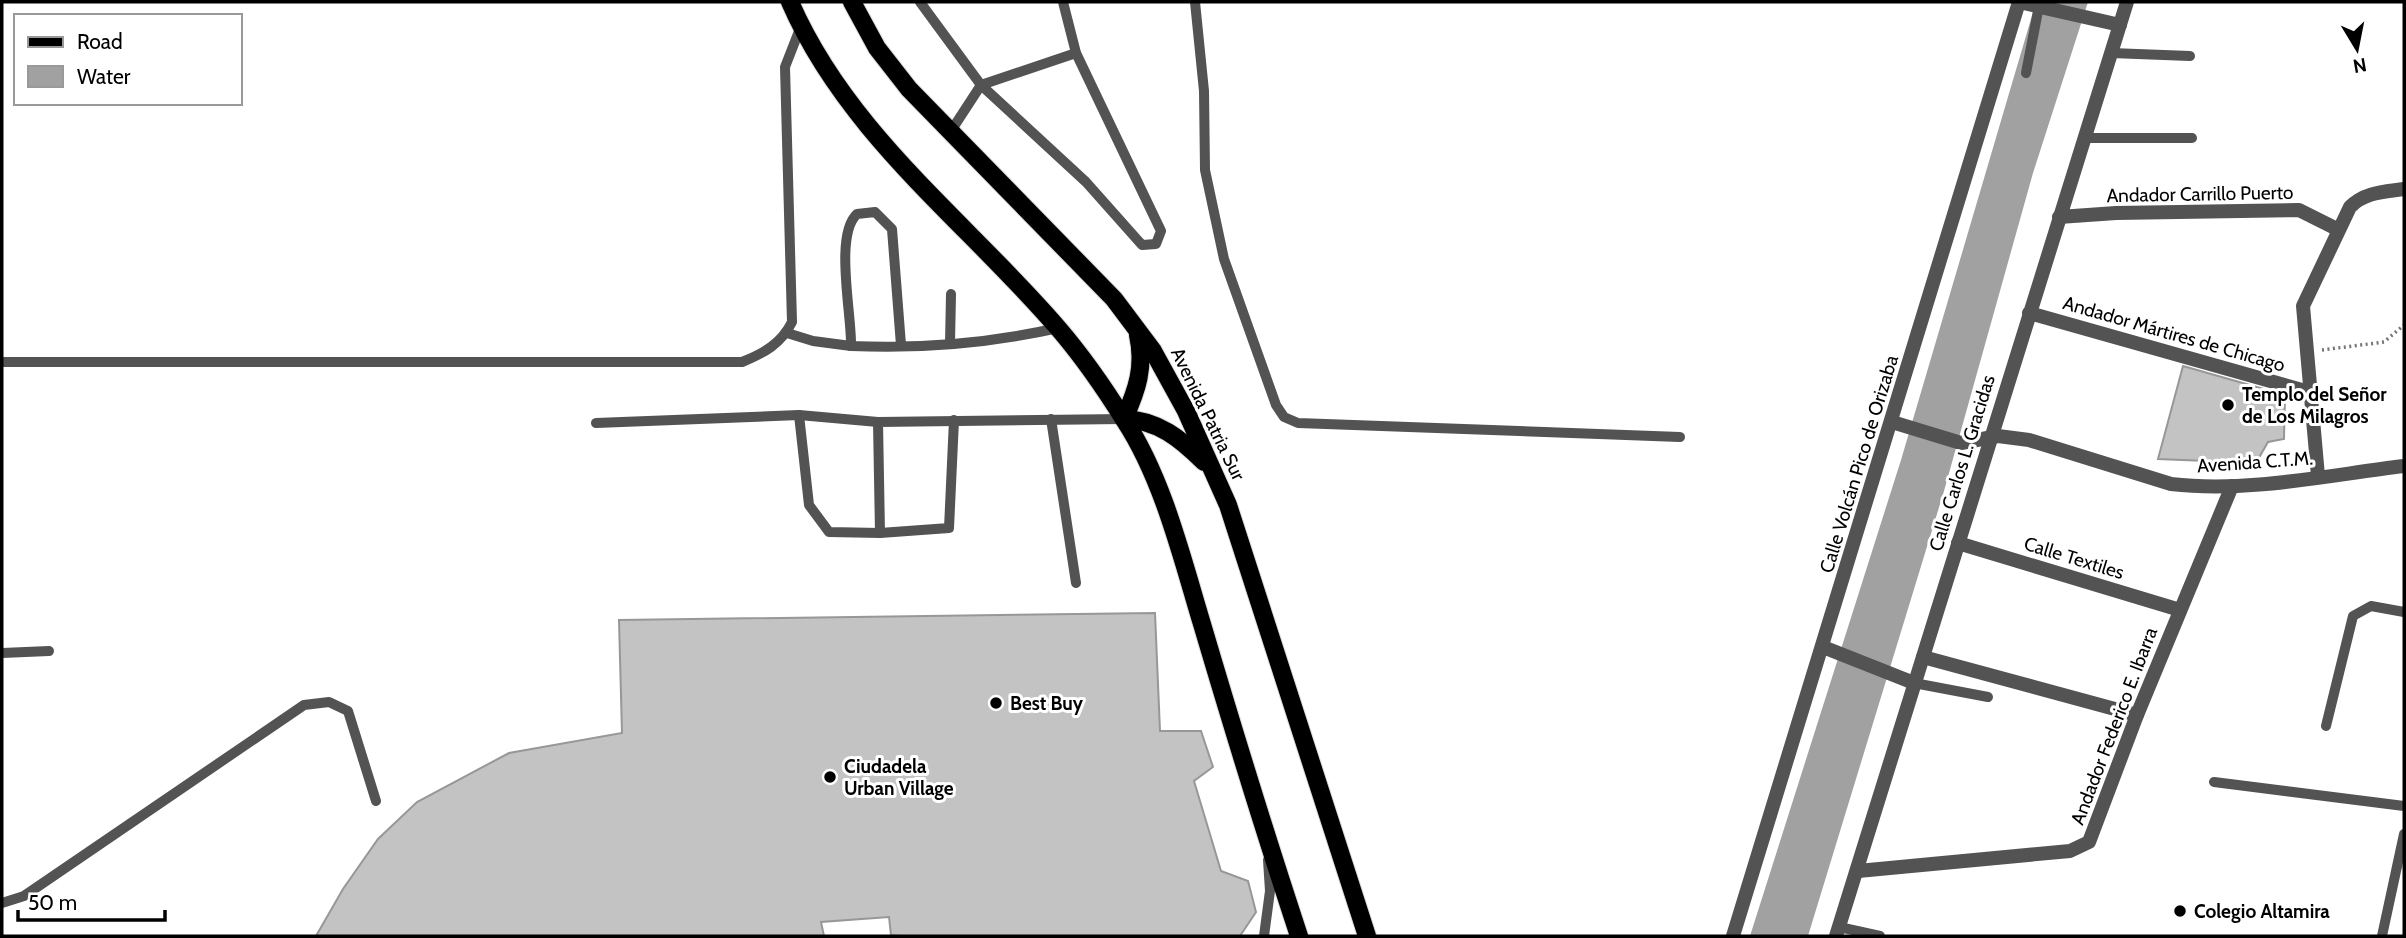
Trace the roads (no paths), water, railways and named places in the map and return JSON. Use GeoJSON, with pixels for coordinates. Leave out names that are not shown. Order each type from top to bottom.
{"type":"FeatureCollection","features":[{"type":"Feature","properties":{"kind":"main road"},"geometry":{"type":"LineString","coordinates":[[790,2],[800,26],[840,90],[879,142],[1058,328],[1136,437],[1172,526],[1299,936]]}},
{"type":"Feature","properties":{"kind":"main road","name":"Avenida Patria Sur"},"geometry":{"type":"LineString","coordinates":[[852,2],[877,48],[909,89],[1114,299],[1153,351],[1186,411],[1228,505],[1367,936]]}},
{"type":"Feature","properties":{"kind":"main road"},"geometry":{"type":"LineString","coordinates":[[1124,419],[1142,370],[1137,329]]}},
{"type":"Feature","properties":{"kind":"main road"},"geometry":{"type":"LineString","coordinates":[[1124,419],[1142,419],[1160,426],[1188,446],[1214,472]]}},
{"type":"Feature","properties":{"kind":"street"},"geometry":{"type":"LineString","coordinates":[[2019,2],[2120,25]]}},
{"type":"Feature","properties":{"kind":"street","name":"Calle Volcán Pico de Orizaba"},"geometry":{"type":"LineString","coordinates":[[1733,936],[1829,650],[1899,425],[2019,2]]}},
{"type":"Feature","properties":{"kind":"street","name":"Calle Carlos L. Gracidas"},"geometry":{"type":"LineString","coordinates":[[1838,932],[2127,2]]}},
{"type":"Feature","properties":{"kind":"street"},"geometry":{"type":"LineString","coordinates":[[2318,476],[2306,352],[2305,296],[2337,229],[2359,198],[2404,188]]}},
{"type":"Feature","properties":{"kind":"street","name":"Andador Carrillo Puerto"},"geometry":{"type":"LineString","coordinates":[[2059,217],[2116,213],[2300,210],[2337,229]]}},
{"type":"Feature","properties":{"kind":"street","name":"Andador Mártires de Chicago"},"geometry":{"type":"LineString","coordinates":[[2029,313],[2309,392]]}},
{"type":"Feature","properties":{"kind":"street","name":"Avenida C.T.M."},"geometry":{"type":"LineString","coordinates":[[1899,425],[1961,443],[2008,436],[2029,440],[2171,484],[2232,486],[2404,466]]}},
{"type":"Feature","properties":{"kind":"street","name":"Andador Federico E. Ibarra"},"geometry":{"type":"LineString","coordinates":[[1858,871],[2070,851],[2089,842],[2137,715],[2232,486]]}},
{"type":"Feature","properties":{"kind":"street","name":"Calle Textiles"},"geometry":{"type":"LineString","coordinates":[[1958,543],[2180,610]]}},
{"type":"Feature","properties":{"kind":"street"},"geometry":{"type":"LineString","coordinates":[[1829,650],[1914,683]]}},
{"type":"Feature","properties":{"kind":"street"},"geometry":{"type":"LineString","coordinates":[[1923,657],[2137,715]]}},
{"type":"Feature","properties":{"kind":"lane"},"geometry":{"type":"LineString","coordinates":[[920,2],[982,85],[1086,182],[1142,245],[1149,247],[1156,244],[1161,231],[1076,53],[1063,2]]}},
{"type":"Feature","properties":{"kind":"lane"},"geometry":{"type":"LineString","coordinates":[[1195,2],[1204,91],[1205,170],[1224,259],[1276,405],[1284,417],[1298,423],[1680,437]]}},
{"type":"Feature","properties":{"kind":"lane"},"geometry":{"type":"LineString","coordinates":[[2026,73],[2039,6]]}},
{"type":"Feature","properties":{"kind":"lane"},"geometry":{"type":"LineString","coordinates":[[2,362],[742,362],[761,354],[787,332],[792,322],[785,67],[800,26]]}},
{"type":"Feature","properties":{"kind":"lane"},"geometry":{"type":"LineString","coordinates":[[951,131],[982,85],[1076,53]]}},
{"type":"Feature","properties":{"kind":"lane"},"geometry":{"type":"LineString","coordinates":[[2111,53],[2190,56]]}},
{"type":"Feature","properties":{"kind":"lane"},"geometry":{"type":"LineString","coordinates":[[2084,138],[2192,138]]}},
{"type":"Feature","properties":{"kind":"lane"},"geometry":{"type":"LineString","coordinates":[[851,346],[846,234],[857,214],[875,212],[892,229],[894,239],[901,345]]}},
{"type":"Feature","properties":{"kind":"lane"},"geometry":{"type":"LineString","coordinates":[[950,343],[951,294]]}},
{"type":"Feature","properties":{"kind":"lane"},"geometry":{"type":"LineString","coordinates":[[787,332],[813,341],[851,346],[1003,340],[1058,328]]}},
{"type":"Feature","properties":{"kind":"lane"},"geometry":{"type":"LineString","coordinates":[[596,423],[799,415],[878,422],[1124,419]]}},
{"type":"Feature","properties":{"kind":"lane"},"geometry":{"type":"LineString","coordinates":[[799,415],[809,506],[830,532],[880,533],[949,528],[954,420]]}},
{"type":"Feature","properties":{"kind":"lane"},"geometry":{"type":"LineString","coordinates":[[1051,419],[1076,583]]}},
{"type":"Feature","properties":{"kind":"lane"},"geometry":{"type":"LineString","coordinates":[[878,422],[880,533]]}},
{"type":"Feature","properties":{"kind":"lane"},"geometry":{"type":"LineString","coordinates":[[2326,726],[2353,616],[2371,606],[2404,612]]}},
{"type":"Feature","properties":{"kind":"lane"},"geometry":{"type":"LineString","coordinates":[[2,653],[49,651]]}},
{"type":"Feature","properties":{"kind":"lane"},"geometry":{"type":"LineString","coordinates":[[1914,683],[1988,696]]}},
{"type":"Feature","properties":{"kind":"lane"},"geometry":{"type":"LineString","coordinates":[[2,903],[24,896],[304,705],[329,702],[348,711],[376,801]]}},
{"type":"Feature","properties":{"kind":"lane"},"geometry":{"type":"LineString","coordinates":[[2214,782],[2404,806]]}},
{"type":"Feature","properties":{"kind":"lane"},"geometry":{"type":"LineString","coordinates":[[2382,936],[2404,834]]}},
{"type":"Feature","properties":{"kind":"lane"},"geometry":{"type":"LineString","coordinates":[[1264,936],[1270,891],[1266,836]]}},
{"type":"Feature","properties":{"kind":"lane"},"geometry":{"type":"LineString","coordinates":[[1838,932],[1880,936]]}},
{"type":"Feature","properties":{"kind":"water"},"geometry":{"type":"Polygon","coordinates":[[[2036,2],[2088,2],[2033,173],[1944,491],[1808,936],[1750,936],[1901,460],[2036,2]]]}},
{"type":"Feature","properties":{"kind":"place","name":"Templo del Señor de Los Milagros"},"geometry":{"type":"Point","coordinates":[2228,405]}},
{"type":"Feature","properties":{"kind":"place","name":"Best Buy"},"geometry":{"type":"Point","coordinates":[996,703]}},
{"type":"Feature","properties":{"kind":"place","name":"Ciudadela Urban Village"},"geometry":{"type":"Point","coordinates":[830,777]}},
{"type":"Feature","properties":{"kind":"place","name":"Colegio Altamira"},"geometry":{"type":"Point","coordinates":[2180,911]}}]}
